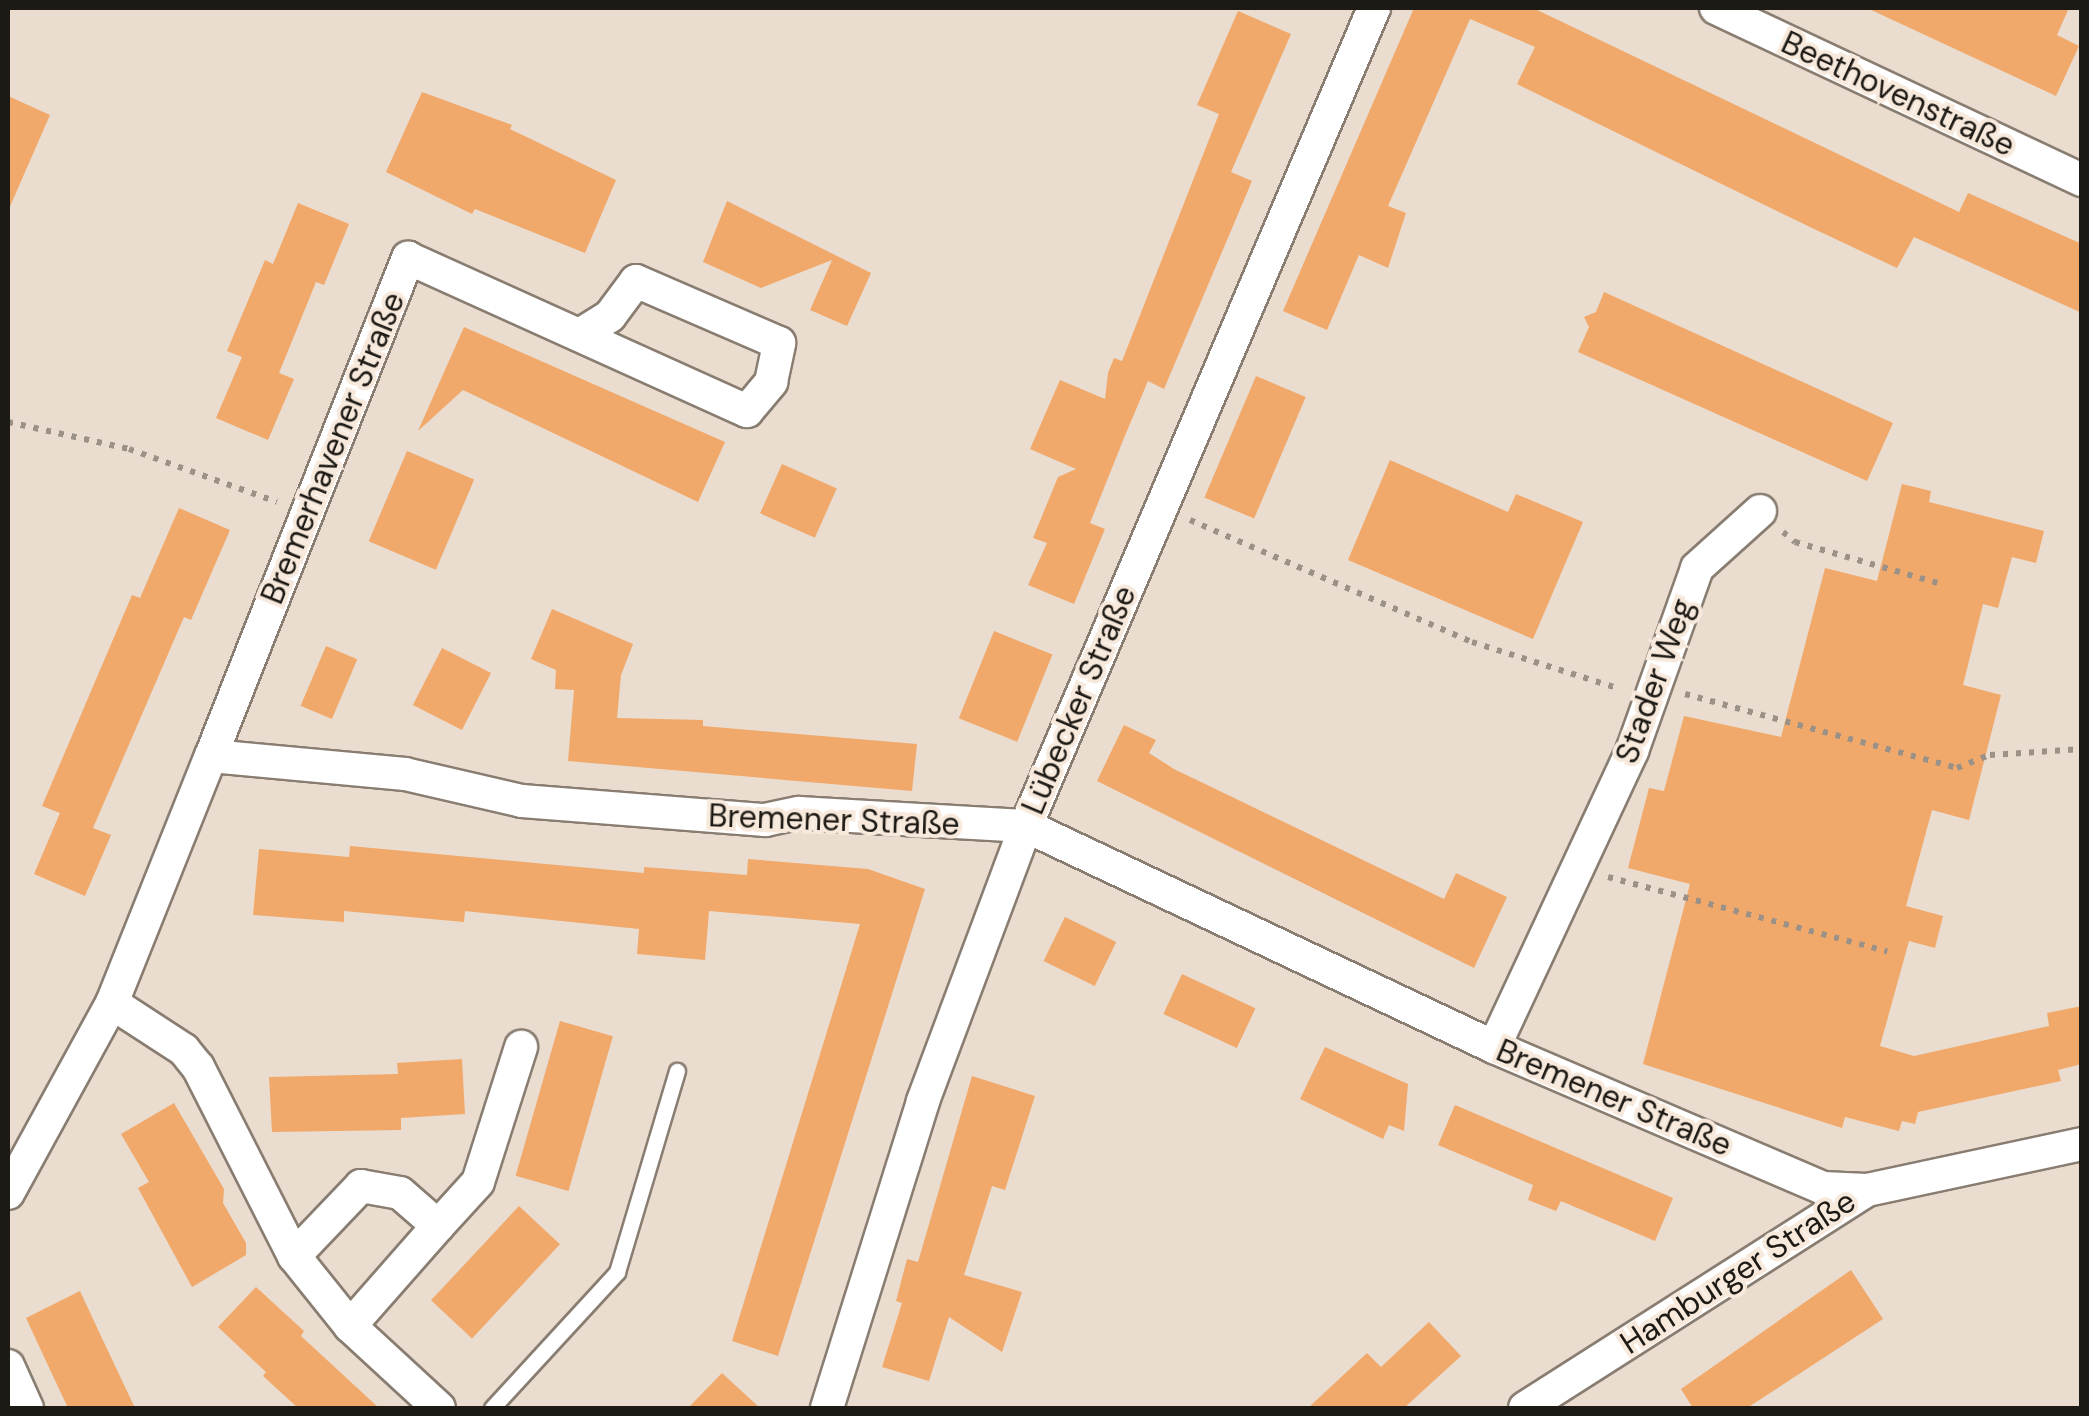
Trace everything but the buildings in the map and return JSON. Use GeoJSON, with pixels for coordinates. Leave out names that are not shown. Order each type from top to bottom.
{"type":"FeatureCollection","features":[{"type":"Feature","properties":{"kind":"street","name":"Lübecker Straße"},"geometry":{"type":"LineString","coordinates":[[827,1408],[923,1101],[1026,826],[1374,8]]}},
{"type":"Feature","properties":{"kind":"street","name":"Beethovenstraße"},"geometry":{"type":"LineString","coordinates":[[1716,8],[2082,180]]}},
{"type":"Feature","properties":{"kind":"street","name":"Bremerhavener Straße"},"geometry":{"type":"LineString","coordinates":[[211,756],[408,258],[747,411],[771,382],[779,343],[636,281],[610,316],[580,335]]}},
{"type":"Feature","properties":{"kind":"street","name":"Stader Weg"},"geometry":{"type":"LineString","coordinates":[[1494,1047],[1632,751],[1652,684],[1697,568],[1760,511]]}},
{"type":"Feature","properties":{"kind":"street","name":"Bremener Straße"},"geometry":{"type":"LineString","coordinates":[[211,756],[404,774],[539,802],[765,820],[798,813],[1026,826],[1494,1047],[1823,1188],[1866,1190]]}},
{"type":"Feature","properties":{"kind":"street"},"geometry":{"type":"LineString","coordinates":[[8,1193],[112,1003],[211,756]]}},
{"type":"Feature","properties":{"kind":"street"},"geometry":{"type":"LineString","coordinates":[[112,1003],[184,1050],[198,1067],[294,1256],[350,1326],[439,1408]]}},
{"type":"Feature","properties":{"kind":"street"},"geometry":{"type":"LineString","coordinates":[[350,1326],[478,1182],[521,1047]]}},
{"type":"Feature","properties":{"kind":"street","name":"Hamburger Straße"},"geometry":{"type":"LineString","coordinates":[[1526,1408],[1866,1190],[2082,1144]]}},
{"type":"Feature","properties":{"kind":"street"},"geometry":{"type":"LineString","coordinates":[[294,1256],[361,1186],[400,1193],[438,1226]]}},
{"type":"Feature","properties":{"kind":"street"},"geometry":{"type":"LineString","coordinates":[[8,1366],[27,1408]]}},
{"type":"Feature","properties":{"kind":"lane"},"geometry":{"type":"LineString","coordinates":[[492,1408],[618,1272],[677,1071]]}},
{"type":"Feature","properties":{"kind":"path"},"geometry":{"type":"LineString","coordinates":[[8,422],[129,450],[306,516]]}},
{"type":"Feature","properties":{"kind":"path"},"geometry":{"type":"LineString","coordinates":[[1161,507],[1472,642],[1620,690],[1652,684],[1958,768],[1990,754],[2082,749]]}},
{"type":"Feature","properties":{"kind":"path"},"geometry":{"type":"LineString","coordinates":[[1760,511],[1795,542],[1938,582]]}},
{"type":"Feature","properties":{"kind":"path"},"geometry":{"type":"LineString","coordinates":[[1578,868],[1888,951]]}}]}
